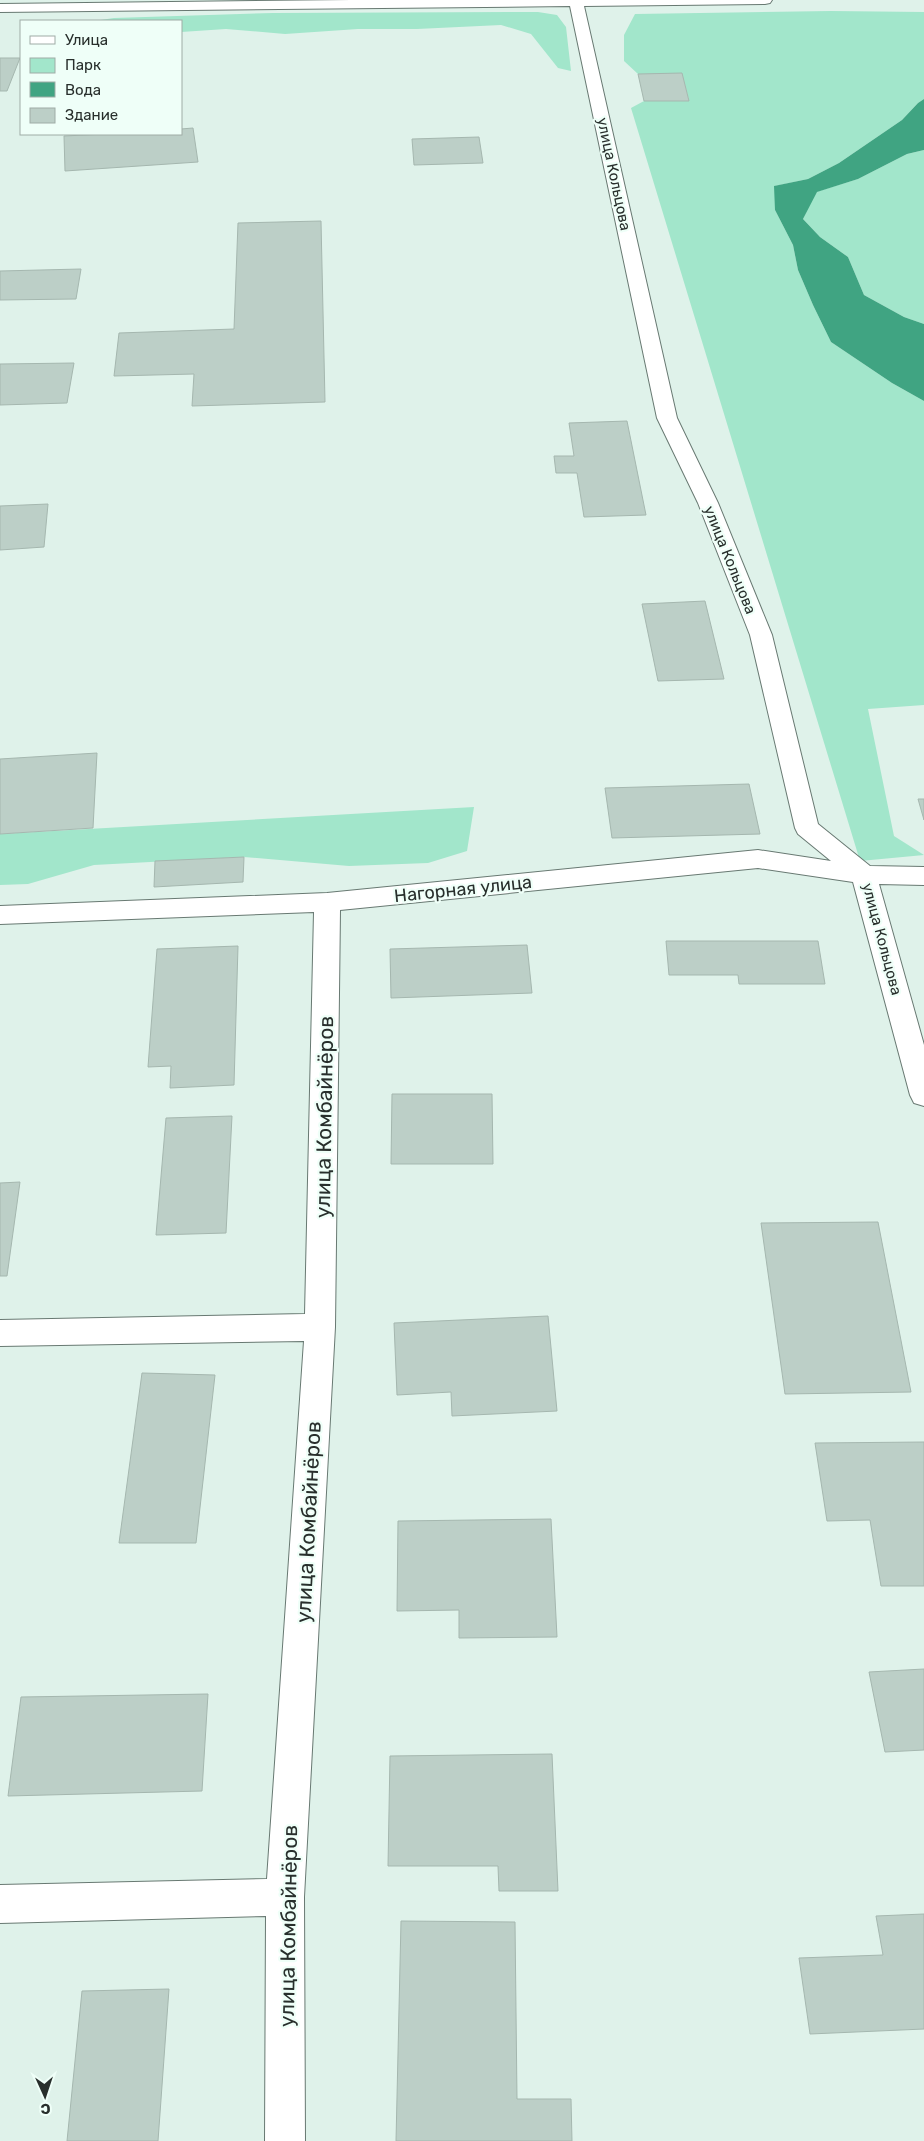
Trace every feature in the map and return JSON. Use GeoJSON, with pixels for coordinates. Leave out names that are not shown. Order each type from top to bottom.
{"type":"FeatureCollection","features":[{"type":"Feature","properties":{"kind":"street"},"geometry":{"type":"LineString","coordinates":[[0,8],[174,3],[765,0]]}},
{"type":"Feature","properties":{"kind":"street","name":"улица Кольцова"},"geometry":{"type":"LineString","coordinates":[[576,2],[667,418],[708,503],[761,635],[806,828],[864,875],[924,1094]]}},
{"type":"Feature","properties":{"kind":"street","name":"Нагорная улица"},"geometry":{"type":"LineString","coordinates":[[0,915],[327,902],[758,859],[864,875],[924,876]]}},
{"type":"Feature","properties":{"kind":"street","name":"улица Комбайнёров"},"geometry":{"type":"LineString","coordinates":[[284,2141],[285,1897],[320,1327],[327,902]]}},
{"type":"Feature","properties":{"kind":"street"},"geometry":{"type":"LineString","coordinates":[[0,1333],[320,1327]]}},
{"type":"Feature","properties":{"kind":"street"},"geometry":{"type":"LineString","coordinates":[[0,1904],[285,1897]]}},
{"type":"Feature","properties":{"kind":"green space"},"geometry":{"type":"Polygon","coordinates":[[[831,11],[924,12],[924,99],[902,120],[839,163],[808,179],[775,186],[775,210],[793,245],[798,270],[831,342],[892,383],[924,401],[924,705],[868,709],[894,836],[924,855],[860,861],[631,108],[644,101],[689,100],[682,74],[638,74],[624,61],[624,35],[635,14],[831,11]]]}},
{"type":"Feature","properties":{"kind":"green space"},"geometry":{"type":"Polygon","coordinates":[[[538,12],[557,15],[566,27],[571,71],[558,68],[531,34],[501,25],[417,29],[358,29],[285,34],[226,29],[182,32],[182,20],[101,20],[273,13],[538,12]]]}},
{"type":"Feature","properties":{"kind":"green space"},"geometry":{"type":"Polygon","coordinates":[[[924,150],[924,324],[904,317],[864,295],[848,257],[820,237],[803,219],[816,192],[858,179],[907,154],[924,150]]]}},
{"type":"Feature","properties":{"kind":"green space"},"geometry":{"type":"Polygon","coordinates":[[[474,807],[467,851],[428,863],[349,866],[244,857],[94,865],[28,884],[0,885],[0,834],[474,807]]]}},
{"type":"Feature","properties":{"kind":"water"},"geometry":{"type":"Polygon","coordinates":[[[924,99],[924,150],[907,154],[858,179],[817,192],[803,219],[820,237],[848,257],[864,295],[904,317],[924,324],[924,401],[892,383],[831,342],[798,270],[793,245],[775,210],[774,186],[808,179],[839,163],[902,120],[924,99]]]}},
{"type":"Feature","properties":{"kind":"building"},"geometry":{"type":"Polygon","coordinates":[[[0,58],[20,58],[7,91],[0,91],[0,58]]]}},
{"type":"Feature","properties":{"kind":"building"},"geometry":{"type":"Polygon","coordinates":[[[682,73],[689,101],[644,101],[638,74],[682,73]]]}},
{"type":"Feature","properties":{"kind":"building"},"geometry":{"type":"Polygon","coordinates":[[[193,128],[198,162],[65,171],[64,136],[182,135],[182,129],[193,128]]]}},
{"type":"Feature","properties":{"kind":"building"},"geometry":{"type":"Polygon","coordinates":[[[479,137],[483,163],[414,165],[412,139],[479,137]]]}},
{"type":"Feature","properties":{"kind":"building"},"geometry":{"type":"Polygon","coordinates":[[[321,221],[325,402],[192,406],[194,374],[114,376],[119,333],[234,329],[238,223],[321,221]]]}},
{"type":"Feature","properties":{"kind":"building"},"geometry":{"type":"Polygon","coordinates":[[[81,269],[76,299],[0,300],[0,271],[81,269]]]}},
{"type":"Feature","properties":{"kind":"building"},"geometry":{"type":"Polygon","coordinates":[[[74,363],[67,403],[0,405],[0,364],[74,363]]]}},
{"type":"Feature","properties":{"kind":"building"},"geometry":{"type":"Polygon","coordinates":[[[627,421],[646,515],[584,517],[577,473],[556,473],[554,456],[574,456],[569,423],[627,421]]]}},
{"type":"Feature","properties":{"kind":"building"},"geometry":{"type":"Polygon","coordinates":[[[48,504],[44,547],[0,550],[0,506],[48,504]]]}},
{"type":"Feature","properties":{"kind":"building"},"geometry":{"type":"Polygon","coordinates":[[[705,601],[724,679],[658,681],[642,604],[705,601]]]}},
{"type":"Feature","properties":{"kind":"building"},"geometry":{"type":"Polygon","coordinates":[[[97,753],[93,828],[0,834],[0,759],[97,753]]]}},
{"type":"Feature","properties":{"kind":"building"},"geometry":{"type":"Polygon","coordinates":[[[749,784],[760,834],[612,838],[605,788],[749,784]]]}},
{"type":"Feature","properties":{"kind":"building"},"geometry":{"type":"Polygon","coordinates":[[[918,799],[924,799],[924,820],[918,799]]]}},
{"type":"Feature","properties":{"kind":"building"},"geometry":{"type":"Polygon","coordinates":[[[244,857],[243,882],[154,887],[155,861],[244,857]]]}},
{"type":"Feature","properties":{"kind":"building"},"geometry":{"type":"Polygon","coordinates":[[[666,941],[818,941],[825,984],[739,984],[738,975],[669,975],[666,941]]]}},
{"type":"Feature","properties":{"kind":"building"},"geometry":{"type":"Polygon","coordinates":[[[527,945],[532,993],[391,998],[390,949],[527,945]]]}},
{"type":"Feature","properties":{"kind":"building"},"geometry":{"type":"Polygon","coordinates":[[[238,946],[234,1085],[170,1088],[171,1066],[148,1067],[157,949],[238,946]]]}},
{"type":"Feature","properties":{"kind":"building"},"geometry":{"type":"Polygon","coordinates":[[[392,1094],[492,1094],[493,1164],[391,1164],[392,1094]]]}},
{"type":"Feature","properties":{"kind":"building"},"geometry":{"type":"Polygon","coordinates":[[[232,1116],[226,1233],[156,1235],[166,1118],[232,1116]]]}},
{"type":"Feature","properties":{"kind":"building"},"geometry":{"type":"Polygon","coordinates":[[[20,1182],[7,1276],[0,1276],[0,1183],[20,1182]]]}},
{"type":"Feature","properties":{"kind":"building"},"geometry":{"type":"Polygon","coordinates":[[[878,1222],[911,1392],[785,1394],[761,1223],[878,1222]]]}},
{"type":"Feature","properties":{"kind":"building"},"geometry":{"type":"Polygon","coordinates":[[[548,1316],[557,1411],[452,1416],[451,1392],[397,1395],[394,1323],[548,1316]]]}},
{"type":"Feature","properties":{"kind":"building"},"geometry":{"type":"Polygon","coordinates":[[[142,1373],[215,1375],[196,1543],[119,1543],[142,1373]]]}},
{"type":"Feature","properties":{"kind":"building"},"geometry":{"type":"Polygon","coordinates":[[[924,1442],[924,1586],[881,1586],[870,1520],[827,1521],[815,1443],[924,1442]]]}},
{"type":"Feature","properties":{"kind":"building"},"geometry":{"type":"Polygon","coordinates":[[[551,1519],[557,1637],[459,1638],[459,1610],[397,1611],[398,1521],[551,1519]]]}},
{"type":"Feature","properties":{"kind":"building"},"geometry":{"type":"Polygon","coordinates":[[[924,1669],[924,1750],[885,1752],[869,1672],[924,1669]]]}},
{"type":"Feature","properties":{"kind":"building"},"geometry":{"type":"Polygon","coordinates":[[[208,1694],[202,1791],[8,1796],[21,1697],[208,1694]]]}},
{"type":"Feature","properties":{"kind":"building"},"geometry":{"type":"Polygon","coordinates":[[[552,1754],[558,1891],[499,1891],[498,1866],[388,1866],[390,1756],[552,1754]]]}},
{"type":"Feature","properties":{"kind":"building"},"geometry":{"type":"Polygon","coordinates":[[[924,1914],[924,2029],[810,2034],[799,1958],[883,1955],[876,1916],[924,1914]]]}},
{"type":"Feature","properties":{"kind":"building"},"geometry":{"type":"Polygon","coordinates":[[[401,1921],[515,1922],[517,2099],[571,2099],[572,2141],[396,2141],[401,1921]]]}},
{"type":"Feature","properties":{"kind":"building"},"geometry":{"type":"Polygon","coordinates":[[[169,1989],[158,2141],[67,2141],[82,1991],[169,1989]]]}}]}
